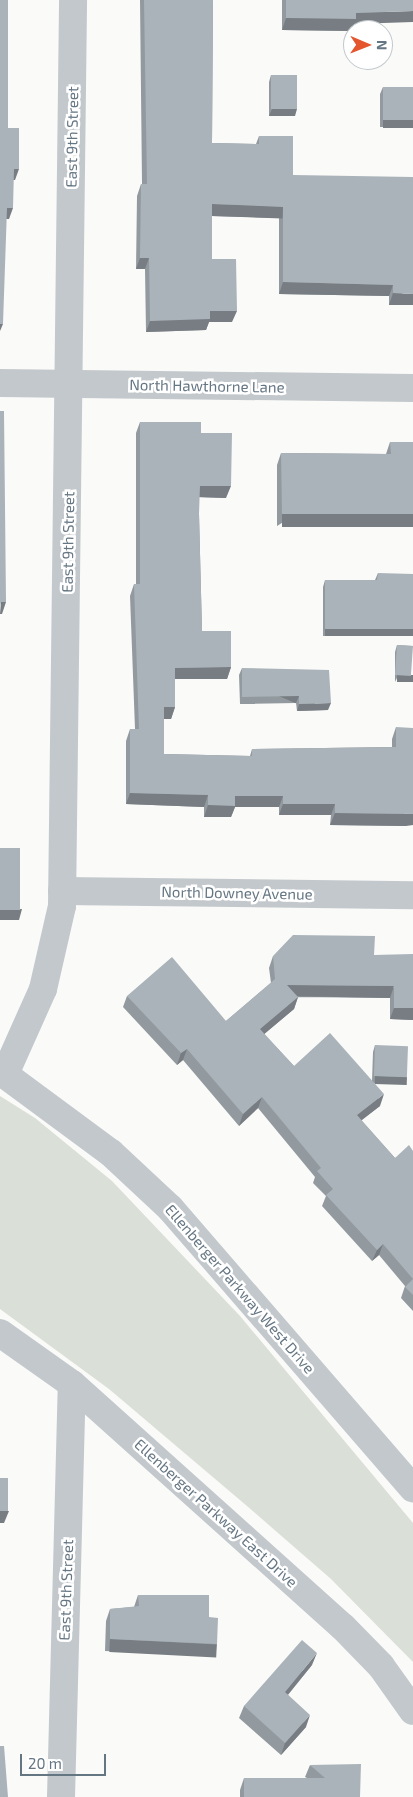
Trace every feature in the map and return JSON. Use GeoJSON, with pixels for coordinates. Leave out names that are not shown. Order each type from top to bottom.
{"type":"FeatureCollection","features":[{"type":"Feature","properties":{"kind":"street","name":"East 9th Street"},"geometry":{"type":"LineString","coordinates":[[2,1073],[46,980],[62,891],[74,0]]}},
{"type":"Feature","properties":{"kind":"street","name":"North Hawthorne Lane"},"geometry":{"type":"LineString","coordinates":[[0,383],[413,388]]}},
{"type":"Feature","properties":{"kind":"street","name":"North Downey Avenue"},"geometry":{"type":"LineString","coordinates":[[62,891],[413,895]]}},
{"type":"Feature","properties":{"kind":"street","name":"Ellenberger Parkway West Drive"},"geometry":{"type":"LineString","coordinates":[[2,1073],[111,1153],[170,1208],[413,1490]]}},
{"type":"Feature","properties":{"kind":"street","name":"Ellenberger Parkway East Drive"},"geometry":{"type":"LineString","coordinates":[[0,1333],[72,1384],[343,1627],[381,1666],[413,1711]]}},
{"type":"Feature","properties":{"kind":"street","name":"East 9th Street"},"geometry":{"type":"LineString","coordinates":[[61,1797],[72,1384]]}},
{"type":"Feature","properties":{"kind":"shaded area"},"geometry":{"type":"Polygon","coordinates":[[[0,1096],[35,1118],[112,1181],[240,1316],[413,1523],[413,1662],[331,1579],[247,1506],[109,1389],[0,1309],[0,1096]]]}},
{"type":"Feature","properties":{"kind":"building"},"geometry":{"type":"Polygon","coordinates":[[[0,0],[8,0],[8,128],[19,128],[19,169],[14,169],[13,208],[7,208],[3,324],[0,324],[0,0]]]}},
{"type":"Feature","properties":{"kind":"building"},"geometry":{"type":"Polygon","coordinates":[[[144,0],[213,0],[212,143],[259,144],[259,136],[293,136],[293,175],[413,177],[413,294],[393,293],[393,285],[283,282],[283,207],[212,204],[212,259],[236,259],[237,311],[210,311],[210,319],[150,321],[149,258],[140,258],[141,184],[147,184],[144,0]]]}},
{"type":"Feature","properties":{"kind":"building"},"geometry":{"type":"Polygon","coordinates":[[[286,0],[413,0],[413,11],[356,13],[356,19],[286,18],[286,0]]]}},
{"type":"Feature","properties":{"kind":"building"},"geometry":{"type":"Polygon","coordinates":[[[271,75],[297,75],[297,109],[271,109],[271,75]]]}},
{"type":"Feature","properties":{"kind":"building"},"geometry":{"type":"Polygon","coordinates":[[[383,87],[413,87],[413,120],[383,120],[383,87]]]}},
{"type":"Feature","properties":{"kind":"building"},"geometry":{"type":"Polygon","coordinates":[[[0,411],[4,411],[6,602],[1,602],[0,607],[0,411]]]}},
{"type":"Feature","properties":{"kind":"building"},"geometry":{"type":"Polygon","coordinates":[[[140,422],[201,422],[201,433],[232,433],[231,486],[200,486],[199,514],[202,631],[231,631],[231,667],[175,668],[175,707],[164,707],[164,754],[252,756],[252,749],[396,747],[396,727],[413,728],[413,814],[335,813],[335,804],[283,804],[283,796],[235,796],[235,806],[208,805],[208,795],[130,793],[130,729],[139,729],[134,584],[140,584],[140,422]]]}},
{"type":"Feature","properties":{"kind":"building"},"geometry":{"type":"Polygon","coordinates":[[[390,442],[413,442],[413,514],[282,514],[281,453],[391,454],[390,442]]]}},
{"type":"Feature","properties":{"kind":"building"},"geometry":{"type":"Polygon","coordinates":[[[378,573],[413,574],[413,629],[325,629],[325,580],[377,580],[378,573]]]}},
{"type":"Feature","properties":{"kind":"building"},"geometry":{"type":"Polygon","coordinates":[[[397,645],[413,646],[411,676],[395,675],[397,645]]]}},
{"type":"Feature","properties":{"kind":"building"},"geometry":{"type":"Polygon","coordinates":[[[242,668],[329,670],[331,703],[299,704],[299,696],[242,697],[242,668]]]}},
{"type":"Feature","properties":{"kind":"building"},"geometry":{"type":"Polygon","coordinates":[[[0,848],[20,848],[20,910],[0,910],[0,848]]]}},
{"type":"Feature","properties":{"kind":"building"},"geometry":{"type":"Polygon","coordinates":[[[293,935],[375,936],[374,955],[413,954],[413,1008],[394,1008],[394,986],[287,985],[298,997],[260,1029],[294,1066],[330,1033],[384,1094],[357,1115],[395,1158],[409,1145],[413,1151],[413,1279],[383,1244],[377,1250],[326,1195],[333,1189],[317,1171],[321,1168],[262,1097],[243,1114],[187,1049],[181,1053],[127,996],[172,957],[226,1021],[275,979],[273,956],[293,935]]]}},
{"type":"Feature","properties":{"kind":"building"},"geometry":{"type":"Polygon","coordinates":[[[375,1045],[408,1046],[407,1077],[374,1076],[375,1045]]]}},
{"type":"Feature","properties":{"kind":"building"},"geometry":{"type":"Polygon","coordinates":[[[413,1279],[413,1295],[405,1287],[413,1279]]]}},
{"type":"Feature","properties":{"kind":"building"},"geometry":{"type":"Polygon","coordinates":[[[0,1478],[8,1478],[8,1511],[0,1511],[0,1478]]]}},
{"type":"Feature","properties":{"kind":"building"},"geometry":{"type":"Polygon","coordinates":[[[138,1595],[209,1595],[209,1617],[218,1618],[217,1644],[110,1639],[110,1609],[139,1606],[138,1595]]]}},
{"type":"Feature","properties":{"kind":"building"},"geometry":{"type":"Polygon","coordinates":[[[302,1640],[317,1653],[285,1692],[310,1715],[285,1743],[244,1706],[302,1640]]]}},
{"type":"Feature","properties":{"kind":"building"},"geometry":{"type":"Polygon","coordinates":[[[0,1746],[4,1746],[8,1797],[0,1797],[0,1746]]]}},
{"type":"Feature","properties":{"kind":"building"},"geometry":{"type":"Polygon","coordinates":[[[361,1764],[360,1797],[244,1797],[244,1778],[325,1778],[310,1765],[361,1764]]]}}]}
